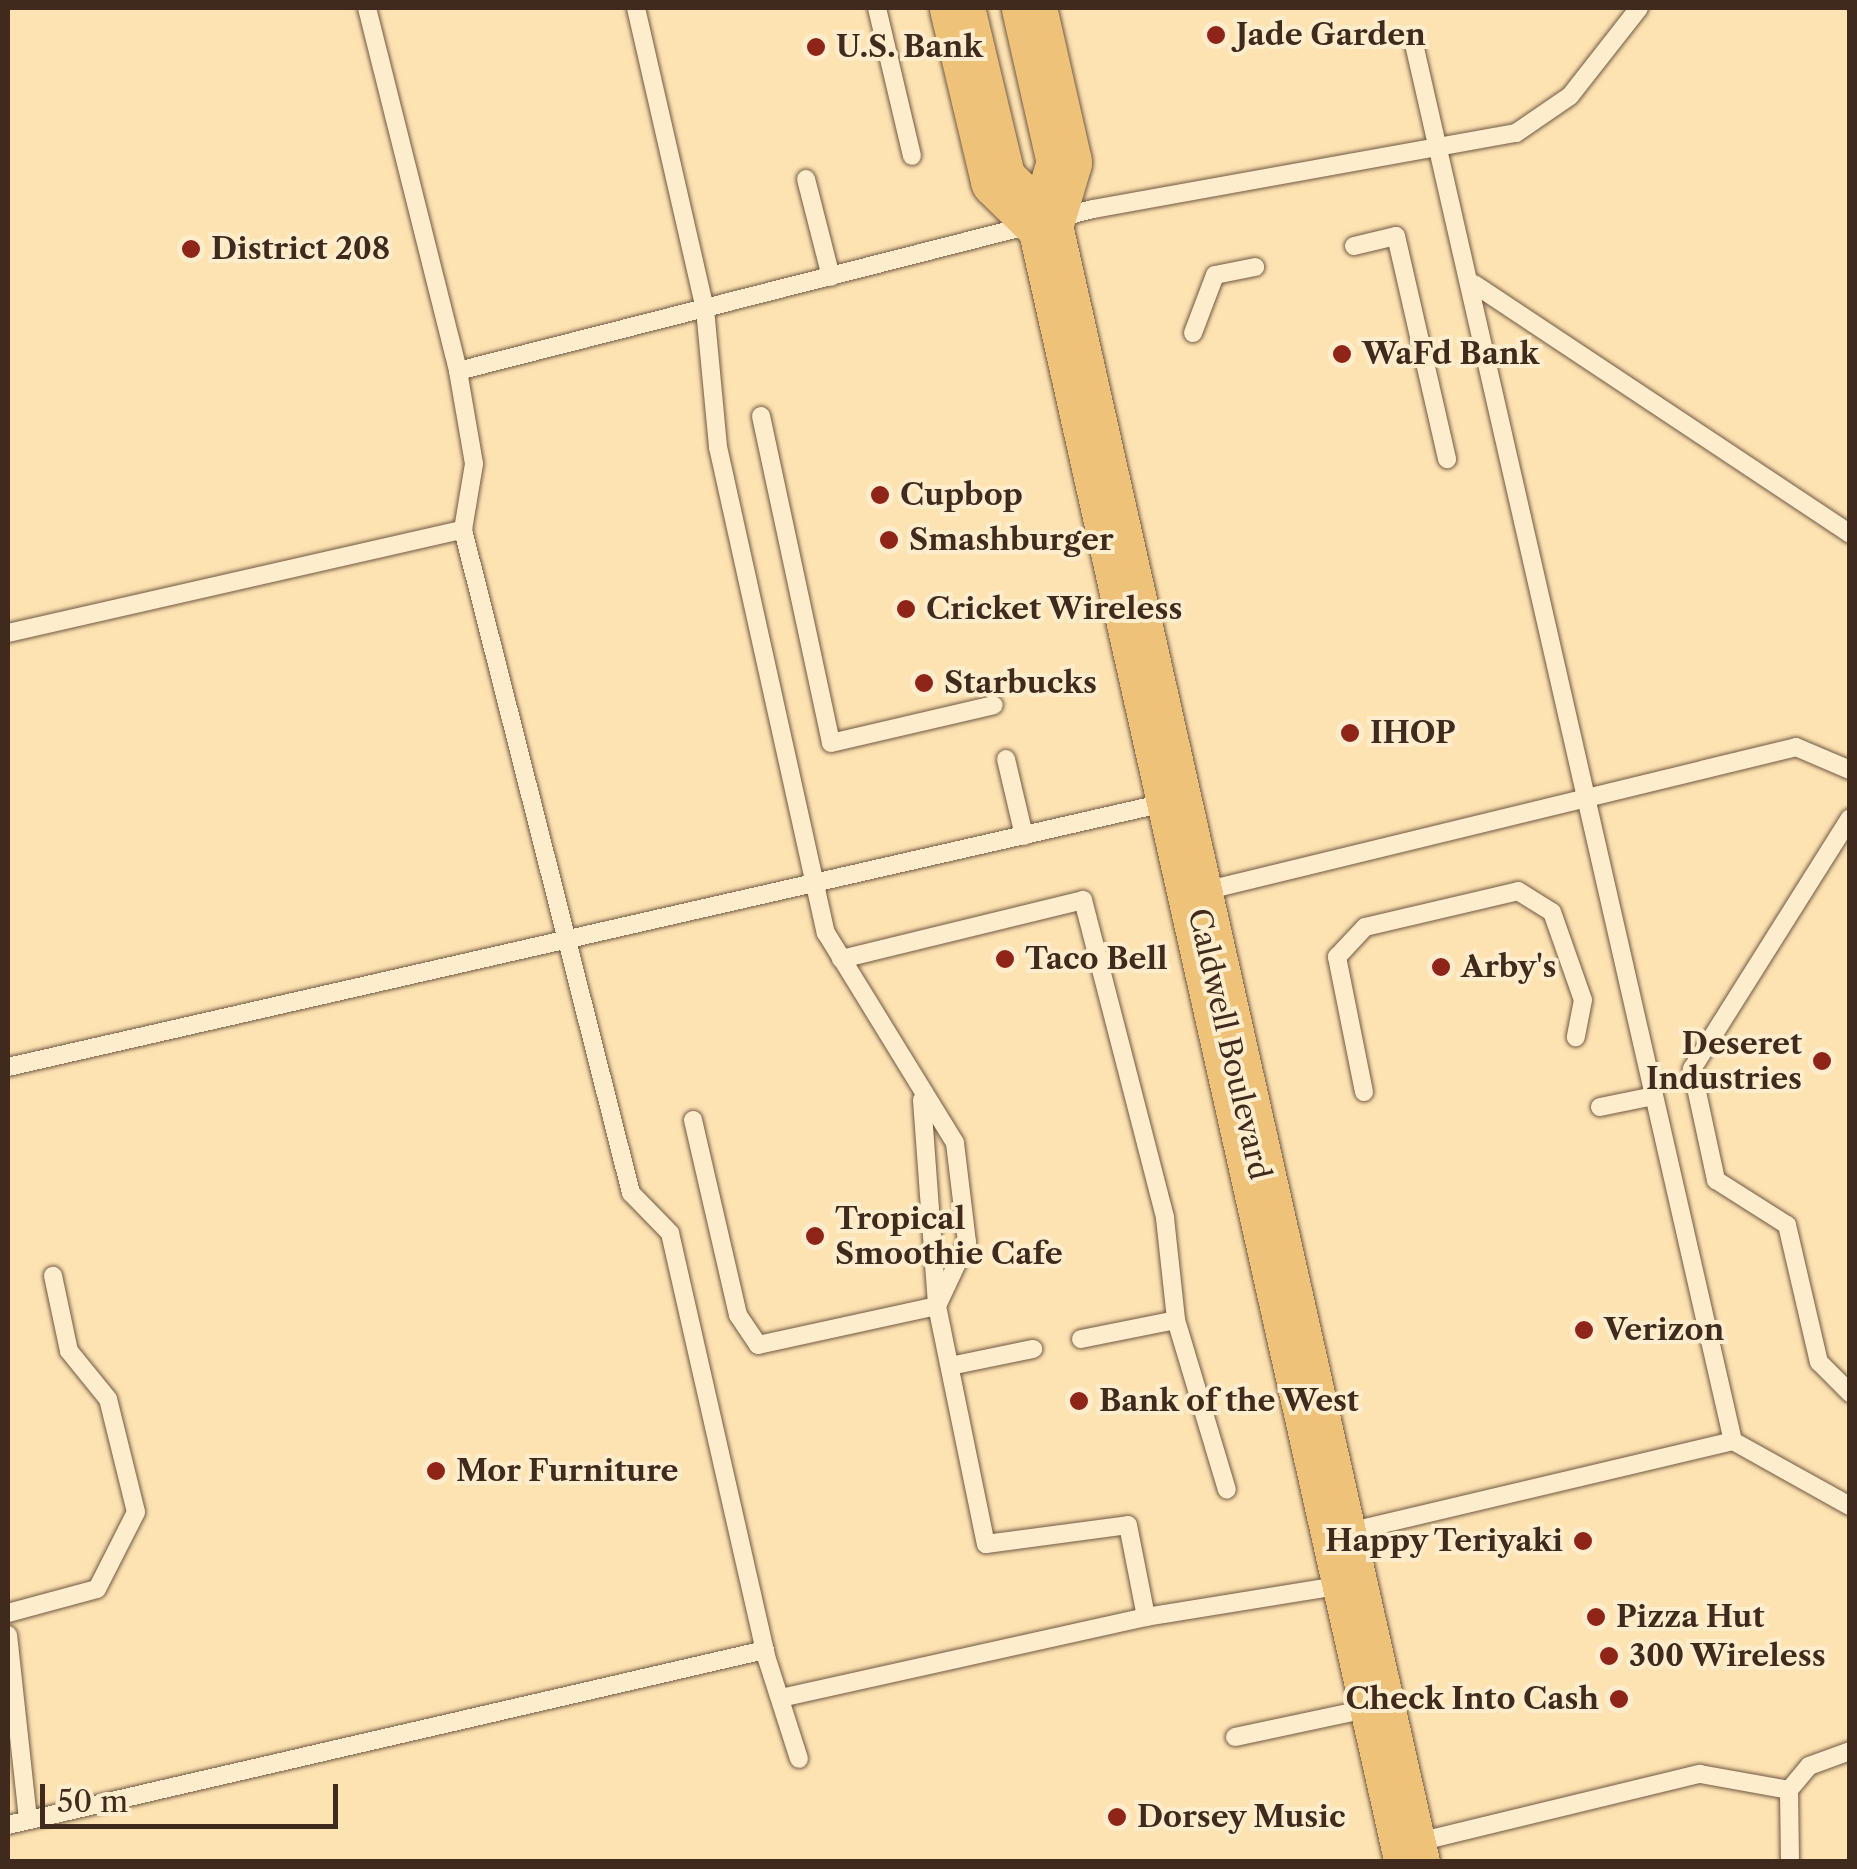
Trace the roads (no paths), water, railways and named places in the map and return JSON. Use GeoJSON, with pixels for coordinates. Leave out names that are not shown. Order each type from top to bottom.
{"type":"FeatureCollection","features":[{"type":"Feature","properties":{"kind":"main road"},"geometry":{"type":"LineString","coordinates":[[958,8],[998,180],[1044,226],[1064,162],[1028,8]]}},
{"type":"Feature","properties":{"kind":"main road","name":"Caldwell Boulevard"},"geometry":{"type":"LineString","coordinates":[[1044,226],[1410,1853]]}},
{"type":"Feature","properties":{"kind":"lane"},"geometry":{"type":"LineString","coordinates":[[367,8],[458,371],[474,464],[462,530],[631,1194],[670,1233],[765,1650],[785,1697],[799,1759]]}},
{"type":"Feature","properties":{"kind":"lane"},"geometry":{"type":"LineString","coordinates":[[636,8],[705,309],[718,447],[815,886],[841,959],[922,1100],[955,1143],[967,1242],[937,1306]]}},
{"type":"Feature","properties":{"kind":"lane"},"geometry":{"type":"LineString","coordinates":[[877,8],[912,156]]}},
{"type":"Feature","properties":{"kind":"lane"},"geometry":{"type":"LineString","coordinates":[[458,371],[1044,226],[1093,209],[1516,133],[1570,96],[1639,8]]}},
{"type":"Feature","properties":{"kind":"lane"},"geometry":{"type":"LineString","coordinates":[[1414,44],[1474,284],[1585,796],[1733,1440]]}},
{"type":"Feature","properties":{"kind":"lane"},"geometry":{"type":"LineString","coordinates":[[806,179],[831,277]]}},
{"type":"Feature","properties":{"kind":"lane"},"geometry":{"type":"LineString","coordinates":[[1354,246],[1396,236],[1447,458]]}},
{"type":"Feature","properties":{"kind":"lane"},"geometry":{"type":"LineString","coordinates":[[1194,333],[1215,276],[1255,266]]}},
{"type":"Feature","properties":{"kind":"lane"},"geometry":{"type":"LineString","coordinates":[[1474,284],[1850,534]]}},
{"type":"Feature","properties":{"kind":"lane"},"geometry":{"type":"LineString","coordinates":[[761,416],[831,743],[994,705]]}},
{"type":"Feature","properties":{"kind":"lane"},"geometry":{"type":"LineString","coordinates":[[8,633],[462,530]]}},
{"type":"Feature","properties":{"kind":"lane"},"geometry":{"type":"LineString","coordinates":[[1195,893],[1796,747],[1850,770]]}},
{"type":"Feature","properties":{"kind":"lane"},"geometry":{"type":"LineString","coordinates":[[1006,759],[1024,836]]}},
{"type":"Feature","properties":{"kind":"lane"},"geometry":{"type":"LineString","coordinates":[[8,1067],[567,943],[1174,801]]}},
{"type":"Feature","properties":{"kind":"lane"},"geometry":{"type":"LineString","coordinates":[[1850,818],[1692,1070],[1716,1180],[1788,1225],[1819,1362],[1850,1393]]}},
{"type":"Feature","properties":{"kind":"lane"},"geometry":{"type":"LineString","coordinates":[[1364,1092],[1337,957],[1365,927],[1518,891],[1552,912],[1584,1000],[1576,1037]]}},
{"type":"Feature","properties":{"kind":"lane"},"geometry":{"type":"LineString","coordinates":[[841,959],[1083,900],[1164,1218],[1176,1320],[1226,1490]]}},
{"type":"Feature","properties":{"kind":"lane"},"geometry":{"type":"LineString","coordinates":[[1600,1106],[1654,1096]]}},
{"type":"Feature","properties":{"kind":"lane"},"geometry":{"type":"LineString","coordinates":[[922,1100],[937,1306],[986,1544],[1128,1525],[1146,1618]]}},
{"type":"Feature","properties":{"kind":"lane"},"geometry":{"type":"LineString","coordinates":[[692,1120],[738,1314],[758,1345],[937,1306]]}},
{"type":"Feature","properties":{"kind":"lane"},"geometry":{"type":"LineString","coordinates":[[8,1614],[97,1589],[136,1512],[108,1400],[69,1351],[53,1276]]}},
{"type":"Feature","properties":{"kind":"lane"},"geometry":{"type":"LineString","coordinates":[[1081,1339],[1176,1320]]}},
{"type":"Feature","properties":{"kind":"lane"},"geometry":{"type":"LineString","coordinates":[[950,1366],[1033,1349]]}},
{"type":"Feature","properties":{"kind":"lane"},"geometry":{"type":"LineString","coordinates":[[785,1697],[1146,1618],[1733,1440],[1850,1506]]}},
{"type":"Feature","properties":{"kind":"lane"},"geometry":{"type":"LineString","coordinates":[[8,1635],[28,1820]]}},
{"type":"Feature","properties":{"kind":"lane"},"geometry":{"type":"LineString","coordinates":[[8,1825],[765,1650]]}},
{"type":"Feature","properties":{"kind":"lane"},"geometry":{"type":"LineString","coordinates":[[1235,1737],[1377,1707]]}},
{"type":"Feature","properties":{"kind":"lane"},"geometry":{"type":"LineString","coordinates":[[1790,1862],[1788,1790],[1809,1766],[1850,1751]]}},
{"type":"Feature","properties":{"kind":"lane"},"geometry":{"type":"LineString","coordinates":[[1410,1853],[1700,1774],[1788,1790]]}},
{"type":"Feature","properties":{"kind":"place","name":"Jade Garden"},"geometry":{"type":"Point","coordinates":[1216,35]}},
{"type":"Feature","properties":{"kind":"place","name":"U.S. Bank"},"geometry":{"type":"Point","coordinates":[816,47]}},
{"type":"Feature","properties":{"kind":"place","name":"District 208"},"geometry":{"type":"Point","coordinates":[191,249]}},
{"type":"Feature","properties":{"kind":"place","name":"WaFd Bank"},"geometry":{"type":"Point","coordinates":[1342,354]}},
{"type":"Feature","properties":{"kind":"place","name":"Cupbop"},"geometry":{"type":"Point","coordinates":[880,495]}},
{"type":"Feature","properties":{"kind":"place","name":"Smashburger"},"geometry":{"type":"Point","coordinates":[889,540]}},
{"type":"Feature","properties":{"kind":"place","name":"Cricket Wireless"},"geometry":{"type":"Point","coordinates":[906,609]}},
{"type":"Feature","properties":{"kind":"place","name":"Starbucks"},"geometry":{"type":"Point","coordinates":[924,683]}},
{"type":"Feature","properties":{"kind":"place","name":"IHOP"},"geometry":{"type":"Point","coordinates":[1350,733]}},
{"type":"Feature","properties":{"kind":"place","name":"Taco Bell"},"geometry":{"type":"Point","coordinates":[1005,959]}},
{"type":"Feature","properties":{"kind":"place","name":"Arby's"},"geometry":{"type":"Point","coordinates":[1441,967]}},
{"type":"Feature","properties":{"kind":"place","name":"Deseret Industries"},"geometry":{"type":"Point","coordinates":[1822,1061]}},
{"type":"Feature","properties":{"kind":"place","name":"Tropical Smoothie Cafe"},"geometry":{"type":"Point","coordinates":[815,1236]}},
{"type":"Feature","properties":{"kind":"place","name":"Verizon"},"geometry":{"type":"Point","coordinates":[1584,1330]}},
{"type":"Feature","properties":{"kind":"place","name":"Bank of the West"},"geometry":{"type":"Point","coordinates":[1079,1401]}},
{"type":"Feature","properties":{"kind":"place","name":"Mor Furniture"},"geometry":{"type":"Point","coordinates":[436,1471]}},
{"type":"Feature","properties":{"kind":"place","name":"Happy Teriyaki"},"geometry":{"type":"Point","coordinates":[1583,1541]}},
{"type":"Feature","properties":{"kind":"place","name":"Pizza Hut"},"geometry":{"type":"Point","coordinates":[1596,1617]}},
{"type":"Feature","properties":{"kind":"place","name":"300 Wireless"},"geometry":{"type":"Point","coordinates":[1609,1656]}},
{"type":"Feature","properties":{"kind":"place","name":"Check Into Cash"},"geometry":{"type":"Point","coordinates":[1619,1699]}},
{"type":"Feature","properties":{"kind":"place","name":"Dorsey Music"},"geometry":{"type":"Point","coordinates":[1117,1817]}}]}
